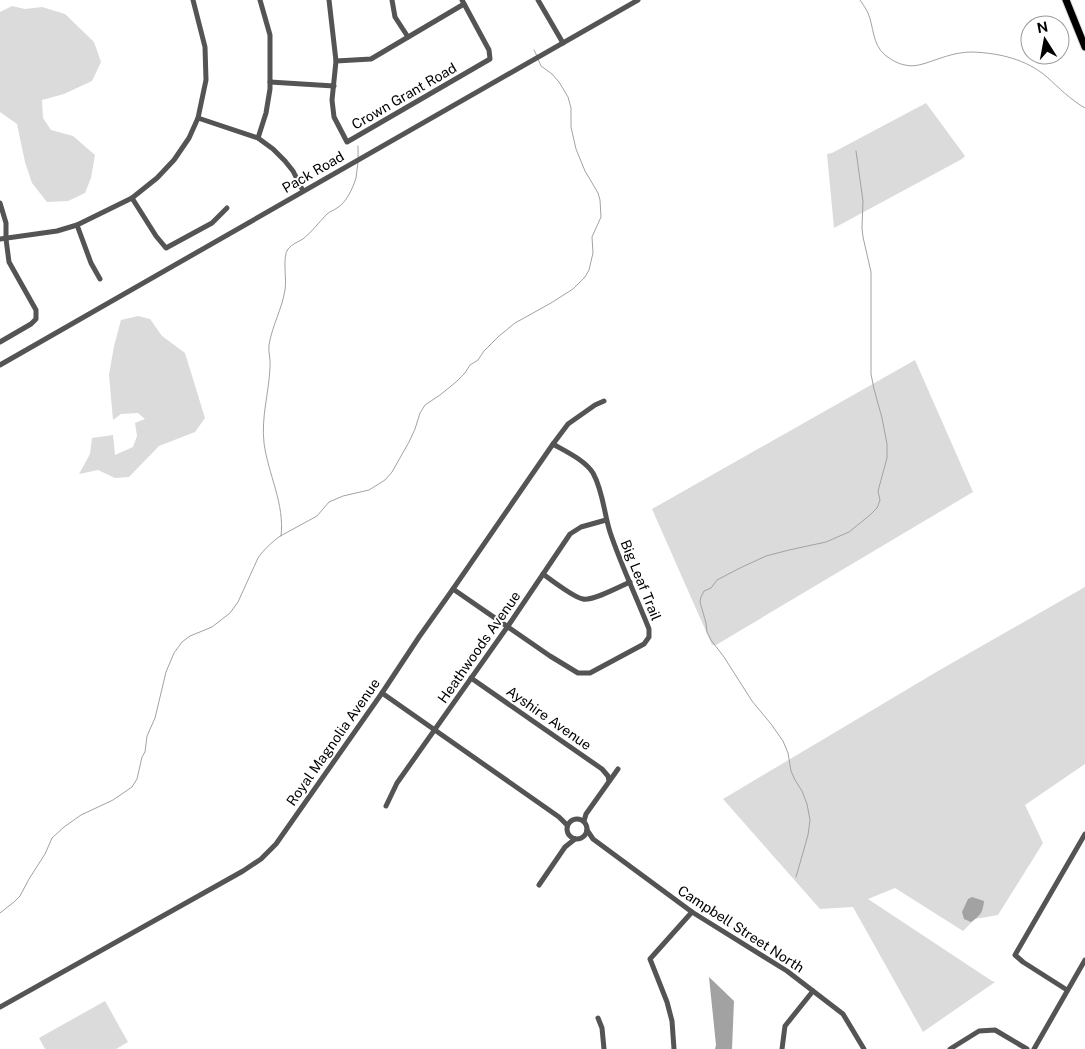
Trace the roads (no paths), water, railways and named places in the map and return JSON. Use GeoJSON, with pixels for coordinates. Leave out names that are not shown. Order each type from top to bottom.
{"type":"FeatureCollection","features":[{"type":"Feature","properties":{"kind":"main road"},"geometry":{"type":"LineString","coordinates":[[1066,0],[1085,47]]}},
{"type":"Feature","properties":{"kind":"street"},"geometry":{"type":"LineString","coordinates":[[3,239],[57,231],[77,225],[132,198],[157,178],[174,160],[189,138],[198,118],[206,80],[205,48],[193,0]]}},
{"type":"Feature","properties":{"kind":"street"},"geometry":{"type":"LineString","coordinates":[[258,138],[266,113],[270,89],[270,35],[260,0]]}},
{"type":"Feature","properties":{"kind":"street","name":"Crown Grant Road"},"geometry":{"type":"LineString","coordinates":[[329,0],[336,61],[332,100],[334,117],[348,142],[490,59],[489,50],[463,2]]}},
{"type":"Feature","properties":{"kind":"street"},"geometry":{"type":"LineString","coordinates":[[392,0],[395,17],[408,37]]}},
{"type":"Feature","properties":{"kind":"street"},"geometry":{"type":"LineString","coordinates":[[538,0],[563,43]]}},
{"type":"Feature","properties":{"kind":"street","name":"Pack Road"},"geometry":{"type":"LineString","coordinates":[[0,365],[638,0]]}},
{"type":"Feature","properties":{"kind":"street"},"geometry":{"type":"LineString","coordinates":[[336,61],[371,59],[463,2]]}},
{"type":"Feature","properties":{"kind":"street"},"geometry":{"type":"LineString","coordinates":[[270,82],[334,86]]}},
{"type":"Feature","properties":{"kind":"street"},"geometry":{"type":"LineString","coordinates":[[198,118],[258,138],[285,162],[303,191]]}},
{"type":"Feature","properties":{"kind":"street"},"geometry":{"type":"LineString","coordinates":[[132,198],[156,236],[166,248],[212,223],[227,208]]}},
{"type":"Feature","properties":{"kind":"street"},"geometry":{"type":"LineString","coordinates":[[0,203],[6,223],[3,239],[9,262],[36,310],[36,319],[31,324],[0,342]]}},
{"type":"Feature","properties":{"kind":"street"},"geometry":{"type":"LineString","coordinates":[[77,225],[100,279]]}},
{"type":"Feature","properties":{"kind":"street","name":"Royal Magnolia Avenue"},"geometry":{"type":"LineString","coordinates":[[0,1007],[243,871],[261,859],[276,844],[553,444],[568,424],[604,401]]}},
{"type":"Feature","properties":{"kind":"street","name":"Big Leaf Trail"},"geometry":{"type":"LineString","coordinates":[[453,590],[578,673],[590,673],[644,644],[649,637],[649,628],[617,552],[606,520],[599,486],[592,471],[576,457],[553,444]]}},
{"type":"Feature","properties":{"kind":"street","name":"Heathwoods Avenue"},"geometry":{"type":"LineString","coordinates":[[386,806],[397,783],[472,678],[570,534],[581,527],[606,520]]}},
{"type":"Feature","properties":{"kind":"street"},"geometry":{"type":"LineString","coordinates":[[543,574],[582,599],[596,598],[630,582]]}},
{"type":"Feature","properties":{"kind":"street","name":"Ayshire Avenue"},"geometry":{"type":"LineString","coordinates":[[472,678],[602,769],[608,776],[609,781]]}},
{"type":"Feature","properties":{"kind":"street"},"geometry":{"type":"LineString","coordinates":[[382,693],[568,825]]}},
{"type":"Feature","properties":{"kind":"street"},"geometry":{"type":"LineString","coordinates":[[581,820],[617,770],[610,773],[605,772]]}},
{"type":"Feature","properties":{"kind":"street"},"geometry":{"type":"LineString","coordinates":[[538,885],[565,847],[575,839],[586,835],[587,825],[581,820],[559,817]]}},
{"type":"Feature","properties":{"kind":"street"},"geometry":{"type":"LineString","coordinates":[[565,847],[568,825],[572,820]]}},
{"type":"Feature","properties":{"kind":"street","name":"Campbell Street North"},"geometry":{"type":"LineString","coordinates":[[587,830],[592,840]]}},
{"type":"Feature","properties":{"kind":"street"},"geometry":{"type":"LineString","coordinates":[[568,834],[575,839]]}},
{"type":"Feature","properties":{"kind":"street"},"geometry":{"type":"LineString","coordinates":[[1067,990],[1015,955],[1085,834]]}},
{"type":"Feature","properties":{"kind":"street","name":"Campbell Street North"},"geometry":{"type":"LineString","coordinates":[[582,838],[592,840],[692,912],[787,971],[843,1014],[864,1049]]}},
{"type":"Feature","properties":{"kind":"street"},"geometry":{"type":"LineString","coordinates":[[674,1049],[672,1021],[667,1002],[650,959],[692,912]]}},
{"type":"Feature","properties":{"kind":"street"},"geometry":{"type":"LineString","coordinates":[[1034,1049],[1085,960]]}},
{"type":"Feature","properties":{"kind":"street"},"geometry":{"type":"LineString","coordinates":[[782,1049],[785,1026],[813,991]]}},
{"type":"Feature","properties":{"kind":"street"},"geometry":{"type":"LineString","coordinates":[[598,1018],[602,1028],[604,1049]]}},
{"type":"Feature","properties":{"kind":"street"},"geometry":{"type":"LineString","coordinates":[[950,1049],[979,1032],[995,1030],[1027,1049]]}},
{"type":"Feature","properties":{"kind":"waterway"},"geometry":{"type":"LineString","coordinates":[[860,0],[870,18],[878,46],[892,60],[909,66],[968,52],[1012,58],[1039,71],[1070,98],[1085,108]]}},
{"type":"Feature","properties":{"kind":"waterway"},"geometry":{"type":"LineString","coordinates":[[534,50],[537,56]]}},
{"type":"Feature","properties":{"kind":"waterway"},"geometry":{"type":"LineString","coordinates":[[0,913],[20,896],[45,854],[52,838],[81,815],[113,800],[132,787],[137,779],[145,752],[147,736],[155,718],[166,672],[174,653],[182,642],[190,636],[212,627],[230,613],[238,602],[258,558],[263,552],[281,536],[317,516],[329,502],[343,496],[369,490],[385,480],[392,472],[409,442],[425,405],[456,382],[470,365],[478,360],[484,351],[515,323],[573,289],[585,277],[589,270],[593,253],[592,237],[601,217],[600,200],[576,149],[571,127],[571,108],[568,97],[559,82],[541,66],[538,59]]}},
{"type":"Feature","properties":{"kind":"waterway"},"geometry":{"type":"LineString","coordinates":[[358,146],[358,158]]}},
{"type":"Feature","properties":{"kind":"waterway"},"geometry":{"type":"LineString","coordinates":[[796,877],[808,835],[810,820],[807,804],[791,771],[788,753],[783,741],[752,701],[711,640],[707,632],[700,602],[704,591],[711,588],[717,580],[740,568],[766,556],[826,542],[849,532],[877,508],[880,500],[878,491],[887,458],[887,444],[871,374],[871,272],[863,237],[863,201],[856,151]]}},
{"type":"Feature","properties":{"kind":"waterway"},"geometry":{"type":"LineString","coordinates":[[281,536],[281,512],[266,455],[263,433],[270,364],[269,345],[285,290],[286,253],[291,246],[303,239],[328,213],[343,203],[355,182],[358,162]]}}]}
